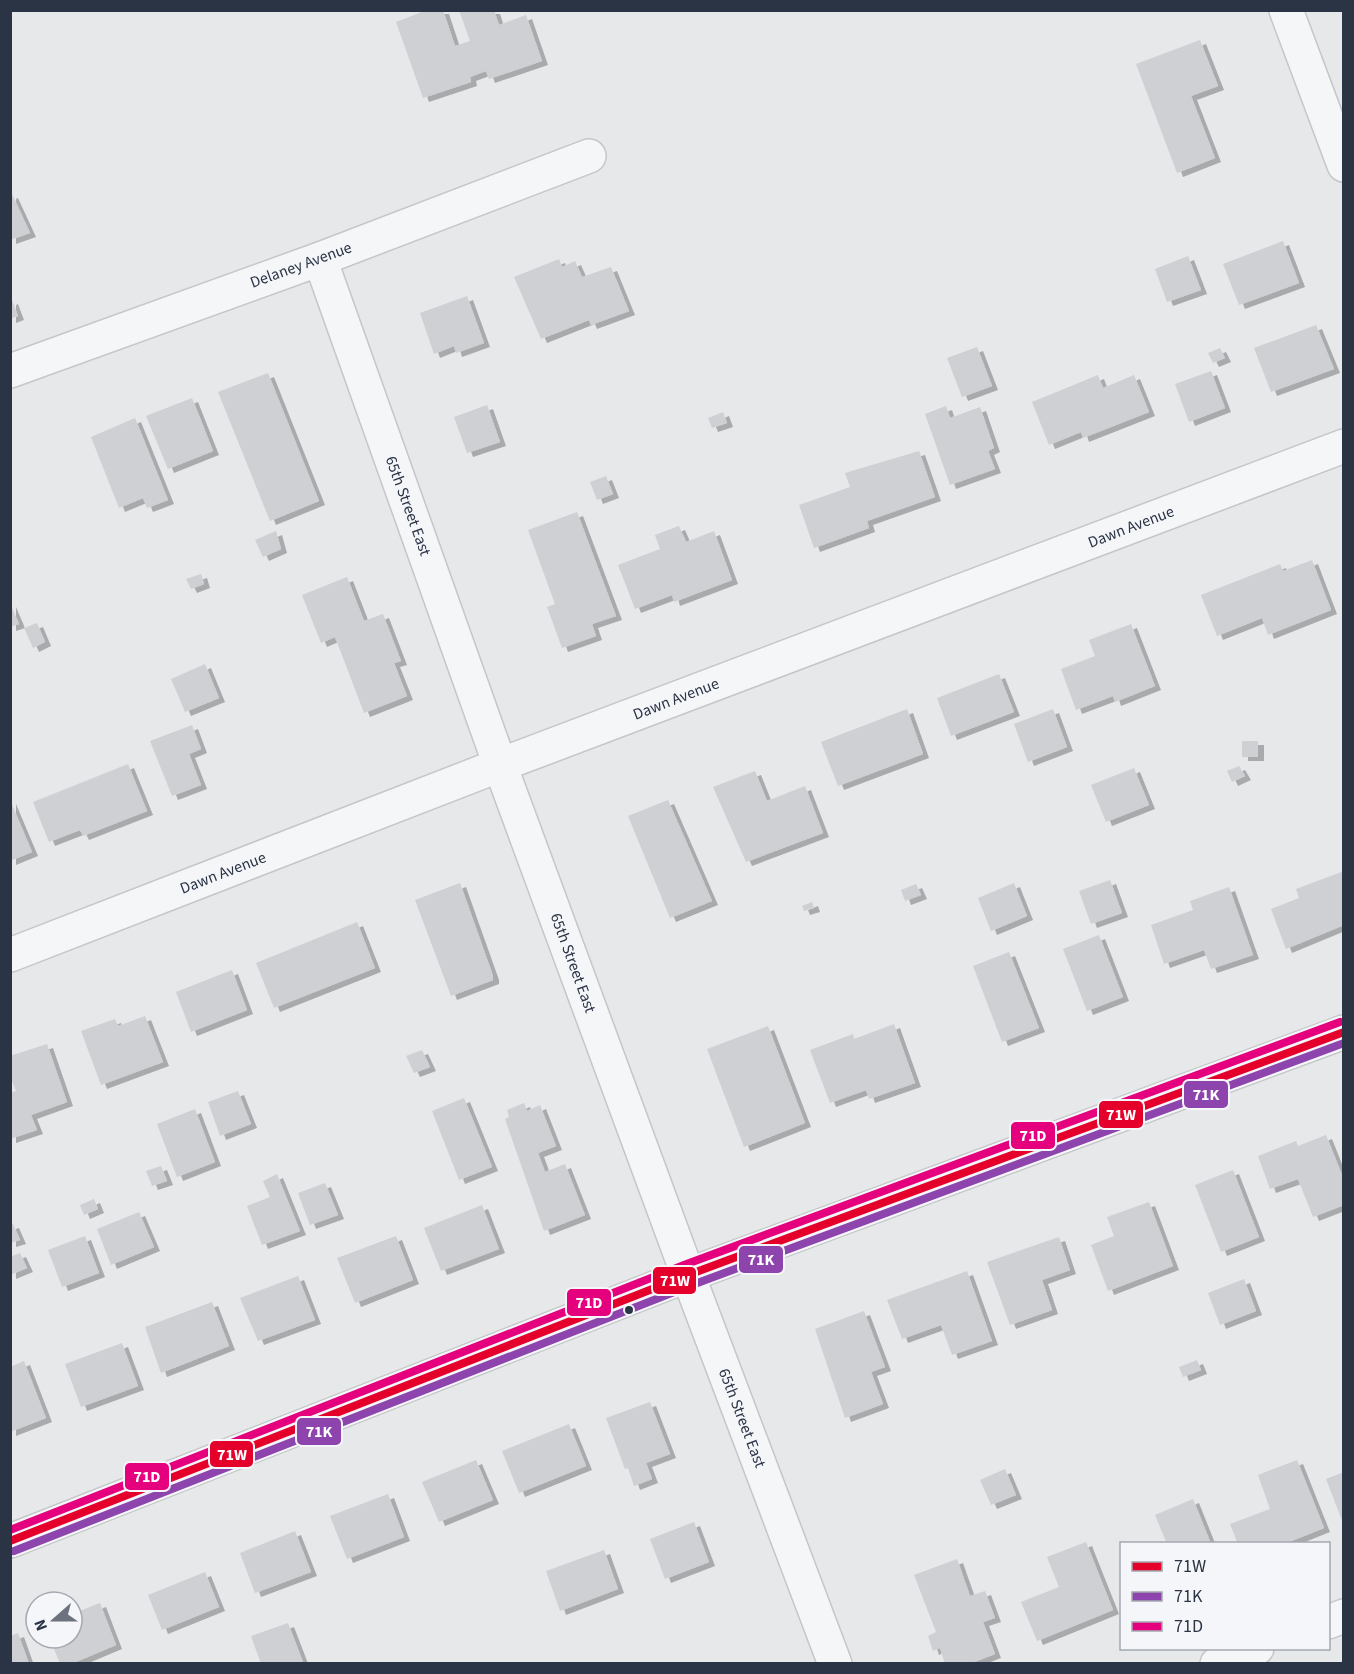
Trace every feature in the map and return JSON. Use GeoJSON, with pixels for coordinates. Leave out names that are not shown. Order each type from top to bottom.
{"type":"FeatureCollection","features":[{"type":"Feature","properties":{"kind":"street"},"geometry":{"type":"LineString","coordinates":[[1286,10],[1344,165]]}},
{"type":"Feature","properties":{"kind":"street","name":"Delaney Avenue"},"geometry":{"type":"LineString","coordinates":[[10,371],[320,259],[590,156]]}},
{"type":"Feature","properties":{"kind":"street","name":"65th Street East"},"geometry":{"type":"LineString","coordinates":[[320,259],[500,765],[688,1275],[835,1664]]}},
{"type":"Feature","properties":{"kind":"street","name":"Dawn Avenue"},"geometry":{"type":"LineString","coordinates":[[10,955],[500,765],[1344,446]]}},
{"type":"Feature","properties":{"kind":"street"},"geometry":{"type":"LineString","coordinates":[[10,1541],[688,1275],[1344,1032]]}},
{"type":"Feature","properties":{"kind":"street"},"geometry":{"type":"LineString","coordinates":[[1330,1622],[1344,1616]]}},
{"type":"Feature","properties":{"kind":"street"},"geometry":{"type":"LineString","coordinates":[[1217,1664],[1252,1650]]}},
{"type":"Feature","properties":{"kind":"building"},"geometry":{"type":"Polygon","coordinates":[[[427,10],[443,10],[455,46],[470,41],[459,10],[494,10],[499,25],[526,15],[542,61],[489,79],[486,71],[470,77],[471,82],[423,98],[396,22],[427,10]]]}},
{"type":"Feature","properties":{"kind":"building"},"geometry":{"type":"Polygon","coordinates":[[[1200,40],[1218,86],[1191,96],[1215,158],[1177,173],[1136,64],[1200,40]]]}},
{"type":"Feature","properties":{"kind":"building"},"geometry":{"type":"Polygon","coordinates":[[[12,194],[30,233],[10,240],[10,195],[12,194]]]}},
{"type":"Feature","properties":{"kind":"building"},"geometry":{"type":"Polygon","coordinates":[[[1283,241],[1299,283],[1239,305],[1223,264],[1283,241]]]}},
{"type":"Feature","properties":{"kind":"building"},"geometry":{"type":"Polygon","coordinates":[[[1188,256],[1201,290],[1167,302],[1155,269],[1188,256]]]}},
{"type":"Feature","properties":{"kind":"building"},"geometry":{"type":"Polygon","coordinates":[[[559,259],[562,267],[575,261],[582,277],[611,267],[629,311],[591,325],[589,320],[541,339],[514,277],[559,259]]]}},
{"type":"Feature","properties":{"kind":"building"},"geometry":{"type":"Polygon","coordinates":[[[467,296],[484,343],[456,353],[454,346],[434,354],[420,313],[467,296]]]}},
{"type":"Feature","properties":{"kind":"building"},"geometry":{"type":"Polygon","coordinates":[[[12,300],[18,316],[10,319],[10,301],[12,300]]]}},
{"type":"Feature","properties":{"kind":"building"},"geometry":{"type":"Polygon","coordinates":[[[1316,325],[1334,369],[1271,392],[1254,348],[1316,325]]]}},
{"type":"Feature","properties":{"kind":"building"},"geometry":{"type":"Polygon","coordinates":[[[977,347],[992,386],[962,397],[947,358],[977,347]]]}},
{"type":"Feature","properties":{"kind":"building"},"geometry":{"type":"Polygon","coordinates":[[[1220,348],[1225,358],[1213,363],[1208,353],[1220,348]]]}},
{"type":"Feature","properties":{"kind":"building"},"geometry":{"type":"Polygon","coordinates":[[[1211,371],[1225,408],[1189,422],[1175,384],[1211,371]]]}},
{"type":"Feature","properties":{"kind":"building"},"geometry":{"type":"Polygon","coordinates":[[[268,373],[319,501],[270,521],[218,392],[268,373]]]}},
{"type":"Feature","properties":{"kind":"building"},"geometry":{"type":"Polygon","coordinates":[[[1098,375],[1103,388],[1134,375],[1149,412],[1083,438],[1081,432],[1049,445],[1032,402],[1098,375]]]}},
{"type":"Feature","properties":{"kind":"building"},"geometry":{"type":"Polygon","coordinates":[[[192,398],[213,451],[168,469],[146,416],[192,398]]]}},
{"type":"Feature","properties":{"kind":"building"},"geometry":{"type":"Polygon","coordinates":[[[487,405],[500,442],[467,453],[454,417],[487,405]]]}},
{"type":"Feature","properties":{"kind":"building"},"geometry":{"type":"Polygon","coordinates":[[[946,406],[950,418],[980,407],[994,448],[988,451],[995,469],[950,485],[925,414],[946,406]]]}},
{"type":"Feature","properties":{"kind":"building"},"geometry":{"type":"Polygon","coordinates":[[[723,412],[727,423],[712,428],[708,418],[723,412]]]}},
{"type":"Feature","properties":{"kind":"building"},"geometry":{"type":"Polygon","coordinates":[[[135,418],[168,500],[147,508],[143,498],[119,508],[91,437],[135,418]]]}},
{"type":"Feature","properties":{"kind":"building"},"geometry":{"type":"Polygon","coordinates":[[[919,451],[935,497],[867,521],[869,528],[814,548],[799,505],[850,487],[845,473],[919,451]]]}},
{"type":"Feature","properties":{"kind":"building"},"geometry":{"type":"Polygon","coordinates":[[[606,476],[613,494],[597,500],[590,482],[606,476]]]}},
{"type":"Feature","properties":{"kind":"building"},"geometry":{"type":"Polygon","coordinates":[[[577,512],[616,616],[592,624],[596,636],[562,648],[547,607],[555,604],[528,530],[577,512]]]}},
{"type":"Feature","properties":{"kind":"building"},"geometry":{"type":"Polygon","coordinates":[[[679,526],[686,542],[714,531],[732,580],[674,602],[672,595],[635,609],[618,565],[660,549],[655,535],[679,526]]]}},
{"type":"Feature","properties":{"kind":"building"},"geometry":{"type":"Polygon","coordinates":[[[276,531],[281,549],[263,557],[255,540],[276,531]]]}},
{"type":"Feature","properties":{"kind":"building"},"geometry":{"type":"Polygon","coordinates":[[[1312,560],[1331,610],[1268,635],[1262,618],[1217,636],[1201,595],[1280,564],[1283,571],[1312,560]]]}},
{"type":"Feature","properties":{"kind":"building"},"geometry":{"type":"Polygon","coordinates":[[[201,574],[204,584],[191,589],[186,579],[201,574]]]}},
{"type":"Feature","properties":{"kind":"building"},"geometry":{"type":"Polygon","coordinates":[[[347,577],[364,621],[383,614],[401,661],[394,663],[407,696],[364,713],[335,637],[321,643],[302,595],[347,577]]]}},
{"type":"Feature","properties":{"kind":"building"},"geometry":{"type":"Polygon","coordinates":[[[10,603],[19,624],[10,627],[10,603]]]}},
{"type":"Feature","properties":{"kind":"building"},"geometry":{"type":"Polygon","coordinates":[[[37,623],[45,642],[33,648],[24,628],[37,623]]]}},
{"type":"Feature","properties":{"kind":"building"},"geometry":{"type":"Polygon","coordinates":[[[1131,624],[1155,686],[1115,702],[1113,696],[1076,710],[1061,669],[1095,656],[1089,640],[1131,624]]]}},
{"type":"Feature","properties":{"kind":"building"},"geometry":{"type":"Polygon","coordinates":[[[205,664],[219,698],[185,712],[171,679],[205,664]]]}},
{"type":"Feature","properties":{"kind":"building"},"geometry":{"type":"Polygon","coordinates":[[[999,674],[1014,712],[951,736],[937,698],[999,674]]]}},
{"type":"Feature","properties":{"kind":"building"},"geometry":{"type":"Polygon","coordinates":[[[907,709],[923,754],[838,786],[821,742],[907,709]]]}},
{"type":"Feature","properties":{"kind":"building"},"geometry":{"type":"Polygon","coordinates":[[[1053,709],[1067,747],[1028,762],[1014,724],[1053,709]]]}},
{"type":"Feature","properties":{"kind":"building"},"geometry":{"type":"Polygon","coordinates":[[[192,725],[201,749],[189,754],[201,785],[172,796],[150,741],[192,725]]]}},
{"type":"Feature","properties":{"kind":"building"},"geometry":{"type":"Polygon","coordinates":[[[1242,741],[1258,741],[1258,757],[1242,757],[1242,741]]]}},
{"type":"Feature","properties":{"kind":"building"},"geometry":{"type":"Polygon","coordinates":[[[128,764],[147,811],[83,836],[80,830],[49,842],[33,802],[128,764]]]}},
{"type":"Feature","properties":{"kind":"building"},"geometry":{"type":"Polygon","coordinates":[[[1239,766],[1245,776],[1232,782],[1227,771],[1239,766]]]}},
{"type":"Feature","properties":{"kind":"building"},"geometry":{"type":"Polygon","coordinates":[[[1134,768],[1149,805],[1106,822],[1091,785],[1134,768]]]}},
{"type":"Feature","properties":{"kind":"building"},"geometry":{"type":"Polygon","coordinates":[[[755,771],[767,801],[805,786],[823,833],[746,862],[713,787],[755,771]]]}},
{"type":"Feature","properties":{"kind":"building"},"geometry":{"type":"Polygon","coordinates":[[[10,800],[32,852],[10,861],[10,800]]]}},
{"type":"Feature","properties":{"kind":"building"},"geometry":{"type":"Polygon","coordinates":[[[668,800],[712,901],[670,918],[628,816],[668,800]]]}},
{"type":"Feature","properties":{"kind":"building"},"geometry":{"type":"Polygon","coordinates":[[[1344,871],[1344,925],[1286,949],[1271,909],[1299,898],[1296,889],[1344,871]]]}},
{"type":"Feature","properties":{"kind":"building"},"geometry":{"type":"Polygon","coordinates":[[[1110,880],[1122,913],[1091,924],[1079,891],[1110,880]]]}},
{"type":"Feature","properties":{"kind":"building"},"geometry":{"type":"Polygon","coordinates":[[[460,883],[493,980],[451,996],[415,900],[460,883]]]}},
{"type":"Feature","properties":{"kind":"building"},"geometry":{"type":"Polygon","coordinates":[[[1014,883],[1027,916],[991,931],[978,898],[1014,883]]]}},
{"type":"Feature","properties":{"kind":"building"},"geometry":{"type":"Polygon","coordinates":[[[916,884],[921,895],[905,901],[901,890],[916,884]]]}},
{"type":"Feature","properties":{"kind":"building"},"geometry":{"type":"Polygon","coordinates":[[[1229,887],[1253,955],[1211,969],[1204,950],[1164,964],[1151,925],[1193,910],[1190,901],[1229,887]]]}},
{"type":"Feature","properties":{"kind":"building"},"geometry":{"type":"Polygon","coordinates":[[[812,902],[814,908],[804,911],[802,906],[812,902]]]}},
{"type":"Feature","properties":{"kind":"building"},"geometry":{"type":"Polygon","coordinates":[[[357,922],[375,968],[274,1008],[256,963],[357,922]]]}},
{"type":"Feature","properties":{"kind":"building"},"geometry":{"type":"Polygon","coordinates":[[[1099,935],[1123,997],[1087,1011],[1063,949],[1099,935]]]}},
{"type":"Feature","properties":{"kind":"building"},"geometry":{"type":"Polygon","coordinates":[[[1009,952],[1039,1028],[1002,1042],[973,966],[1009,952]]]}},
{"type":"Feature","properties":{"kind":"building"},"geometry":{"type":"Polygon","coordinates":[[[232,970],[247,1010],[191,1032],[176,992],[232,970]]]}},
{"type":"Feature","properties":{"kind":"building"},"geometry":{"type":"Polygon","coordinates":[[[145,1016],[163,1062],[101,1085],[81,1031],[115,1019],[118,1026],[145,1016]]]}},
{"type":"Feature","properties":{"kind":"building"},"geometry":{"type":"Polygon","coordinates":[[[894,1024],[915,1083],[869,1099],[866,1090],[830,1103],[810,1050],[853,1034],[854,1039],[894,1024]]]}},
{"type":"Feature","properties":{"kind":"building"},"geometry":{"type":"Polygon","coordinates":[[[768,1026],[805,1123],[744,1147],[707,1049],[768,1026]]]}},
{"type":"Feature","properties":{"kind":"building"},"geometry":{"type":"Polygon","coordinates":[[[47,1044],[67,1102],[31,1115],[37,1130],[10,1139],[10,1093],[16,1091],[10,1076],[10,1056],[47,1044]]]}},
{"type":"Feature","properties":{"kind":"building"},"geometry":{"type":"Polygon","coordinates":[[[422,1050],[430,1067],[414,1073],[406,1056],[422,1050]]]}},
{"type":"Feature","properties":{"kind":"building"},"geometry":{"type":"Polygon","coordinates":[[[238,1091],[251,1124],[220,1136],[208,1102],[238,1091]]]}},
{"type":"Feature","properties":{"kind":"building"},"geometry":{"type":"Polygon","coordinates":[[[464,1098],[492,1167],[459,1180],[432,1111],[464,1098]]]}},
{"type":"Feature","properties":{"kind":"building"},"geometry":{"type":"Polygon","coordinates":[[[524,1103],[527,1111],[540,1105],[556,1146],[538,1153],[545,1172],[565,1164],[585,1215],[544,1231],[505,1119],[509,1117],[507,1110],[524,1103]]]}},
{"type":"Feature","properties":{"kind":"building"},"geometry":{"type":"Polygon","coordinates":[[[195,1109],[215,1162],[177,1177],[157,1124],[195,1109]]]}},
{"type":"Feature","properties":{"kind":"building"},"geometry":{"type":"Polygon","coordinates":[[[1326,1135],[1344,1180],[1344,1205],[1313,1217],[1298,1179],[1270,1189],[1258,1156],[1296,1141],[1298,1146],[1326,1135]]]}},
{"type":"Feature","properties":{"kind":"building"},"geometry":{"type":"Polygon","coordinates":[[[161,1166],[167,1181],[152,1186],[146,1171],[161,1166]]]}},
{"type":"Feature","properties":{"kind":"building"},"geometry":{"type":"Polygon","coordinates":[[[1233,1170],[1259,1237],[1221,1252],[1195,1185],[1233,1170]]]}},
{"type":"Feature","properties":{"kind":"building"},"geometry":{"type":"Polygon","coordinates":[[[277,1174],[300,1231],[262,1245],[247,1206],[270,1197],[263,1181],[277,1174]]]}},
{"type":"Feature","properties":{"kind":"building"},"geometry":{"type":"Polygon","coordinates":[[[325,1183],[338,1215],[310,1225],[298,1193],[325,1183]]]}},
{"type":"Feature","properties":{"kind":"building"},"geometry":{"type":"Polygon","coordinates":[[[94,1199],[98,1209],[84,1215],[80,1205],[94,1199]]]}},
{"type":"Feature","properties":{"kind":"building"},"geometry":{"type":"Polygon","coordinates":[[[1149,1202],[1173,1266],[1108,1291],[1091,1245],[1114,1236],[1107,1217],[1149,1202]]]}},
{"type":"Feature","properties":{"kind":"building"},"geometry":{"type":"Polygon","coordinates":[[[482,1205],[499,1249],[441,1271],[424,1228],[482,1205]]]}},
{"type":"Feature","properties":{"kind":"building"},"geometry":{"type":"Polygon","coordinates":[[[139,1212],[154,1247],[111,1265],[97,1229],[139,1212]]]}},
{"type":"Feature","properties":{"kind":"building"},"geometry":{"type":"Polygon","coordinates":[[[13,1224],[20,1240],[10,1243],[10,1225],[13,1224]]]}},
{"type":"Feature","properties":{"kind":"building"},"geometry":{"type":"Polygon","coordinates":[[[85,1236],[99,1273],[62,1287],[48,1250],[85,1236]]]}},
{"type":"Feature","properties":{"kind":"building"},"geometry":{"type":"Polygon","coordinates":[[[396,1236],[413,1280],[355,1303],[337,1258],[396,1236]]]}},
{"type":"Feature","properties":{"kind":"building"},"geometry":{"type":"Polygon","coordinates":[[[1059,1237],[1070,1270],[1042,1280],[1052,1310],[1010,1325],[987,1262],[1059,1237]]]}},
{"type":"Feature","properties":{"kind":"building"},"geometry":{"type":"Polygon","coordinates":[[[20,1253],[27,1268],[10,1275],[10,1257],[20,1253]]]}},
{"type":"Feature","properties":{"kind":"building"},"geometry":{"type":"Polygon","coordinates":[[[967,1271],[992,1341],[952,1355],[941,1325],[902,1339],[887,1300],[967,1271]]]}},
{"type":"Feature","properties":{"kind":"building"},"geometry":{"type":"Polygon","coordinates":[[[298,1276],[315,1320],[258,1341],[240,1298],[298,1276]]]}},
{"type":"Feature","properties":{"kind":"building"},"geometry":{"type":"Polygon","coordinates":[[[1244,1279],[1256,1311],[1220,1325],[1208,1293],[1244,1279]]]}},
{"type":"Feature","properties":{"kind":"building"},"geometry":{"type":"Polygon","coordinates":[[[212,1302],[229,1346],[161,1373],[145,1327],[212,1302]]]}},
{"type":"Feature","properties":{"kind":"building"},"geometry":{"type":"Polygon","coordinates":[[[864,1311],[885,1367],[871,1372],[883,1404],[845,1418],[815,1329],[864,1311]]]}},
{"type":"Feature","properties":{"kind":"building"},"geometry":{"type":"Polygon","coordinates":[[[122,1343],[138,1386],[81,1407],[65,1364],[122,1343]]]}},
{"type":"Feature","properties":{"kind":"building"},"geometry":{"type":"Polygon","coordinates":[[[1197,1360],[1201,1370],[1183,1377],[1179,1367],[1197,1360]]]}},
{"type":"Feature","properties":{"kind":"building"},"geometry":{"type":"Polygon","coordinates":[[[24,1361],[46,1418],[10,1432],[10,1367],[24,1361]]]}},
{"type":"Feature","properties":{"kind":"building"},"geometry":{"type":"Polygon","coordinates":[[[650,1402],[670,1454],[646,1463],[652,1479],[634,1486],[628,1468],[625,1469],[606,1418],[650,1402]]]}},
{"type":"Feature","properties":{"kind":"building"},"geometry":{"type":"Polygon","coordinates":[[[569,1424],[586,1466],[519,1493],[502,1451],[569,1424]]]}},
{"type":"Feature","properties":{"kind":"building"},"geometry":{"type":"Polygon","coordinates":[[[476,1460],[493,1500],[439,1522],[422,1482],[476,1460]]]}},
{"type":"Feature","properties":{"kind":"building"},"geometry":{"type":"Polygon","coordinates":[[[1297,1460],[1324,1528],[1289,1542],[1237,1542],[1230,1524],[1270,1509],[1258,1475],[1297,1460]]]}},
{"type":"Feature","properties":{"kind":"building"},"geometry":{"type":"Polygon","coordinates":[[[1005,1469],[1016,1495],[991,1505],[980,1480],[1005,1469]]]}},
{"type":"Feature","properties":{"kind":"building"},"geometry":{"type":"Polygon","coordinates":[[[1344,1472],[1344,1523],[1343,1523],[1326,1479],[1344,1472]]]}},
{"type":"Feature","properties":{"kind":"building"},"geometry":{"type":"Polygon","coordinates":[[[388,1494],[404,1537],[347,1559],[330,1516],[388,1494]]]}},
{"type":"Feature","properties":{"kind":"building"},"geometry":{"type":"Polygon","coordinates":[[[1193,1499],[1210,1542],[1166,1542],[1155,1515],[1193,1499]]]}},
{"type":"Feature","properties":{"kind":"building"},"geometry":{"type":"Polygon","coordinates":[[[694,1522],[709,1562],[665,1579],[650,1539],[694,1522]]]}},
{"type":"Feature","properties":{"kind":"building"},"geometry":{"type":"Polygon","coordinates":[[[295,1531],[311,1572],[255,1593],[240,1553],[295,1531]]]}},
{"type":"Feature","properties":{"kind":"building"},"geometry":{"type":"Polygon","coordinates":[[[1086,1542],[1113,1610],[1037,1641],[1021,1602],[1059,1587],[1047,1557],[1086,1542]]]}},
{"type":"Feature","properties":{"kind":"building"},"geometry":{"type":"Polygon","coordinates":[[[604,1550],[618,1589],[560,1611],[546,1571],[604,1550]]]}},
{"type":"Feature","properties":{"kind":"building"},"geometry":{"type":"Polygon","coordinates":[[[957,1559],[970,1596],[985,1591],[995,1618],[983,1622],[995,1654],[969,1664],[945,1664],[940,1648],[933,1651],[928,1636],[936,1632],[914,1575],[957,1559]]]}},
{"type":"Feature","properties":{"kind":"building"},"geometry":{"type":"Polygon","coordinates":[[[205,1572],[219,1607],[162,1630],[148,1595],[205,1572]]]}},
{"type":"Feature","properties":{"kind":"building"},"geometry":{"type":"Polygon","coordinates":[[[100,1603],[116,1645],[71,1664],[60,1664],[55,1650],[84,1650],[84,1609],[100,1603]]]}},
{"type":"Feature","properties":{"kind":"building"},"geometry":{"type":"Polygon","coordinates":[[[288,1623],[303,1662],[261,1664],[251,1636],[288,1623]]]}},
{"type":"Feature","properties":{"kind":"building"},"geometry":{"type":"Polygon","coordinates":[[[18,1633],[29,1664],[10,1664],[10,1636],[18,1633]]]}},
{"type":"Feature","properties":{"kind":"transit line","name":"71D"},"geometry":{"type":"LineString","coordinates":[[10,1530],[684,1265],[1340,1022]]}},
{"type":"Feature","properties":{"kind":"transit line","name":"71W"},"geometry":{"type":"LineString","coordinates":[[10,1541],[688,1275],[1344,1032]]}},
{"type":"Feature","properties":{"kind":"transit line","name":"71K"},"geometry":{"type":"LineString","coordinates":[[14,1551],[692,1285],[1344,1043]]}}]}
